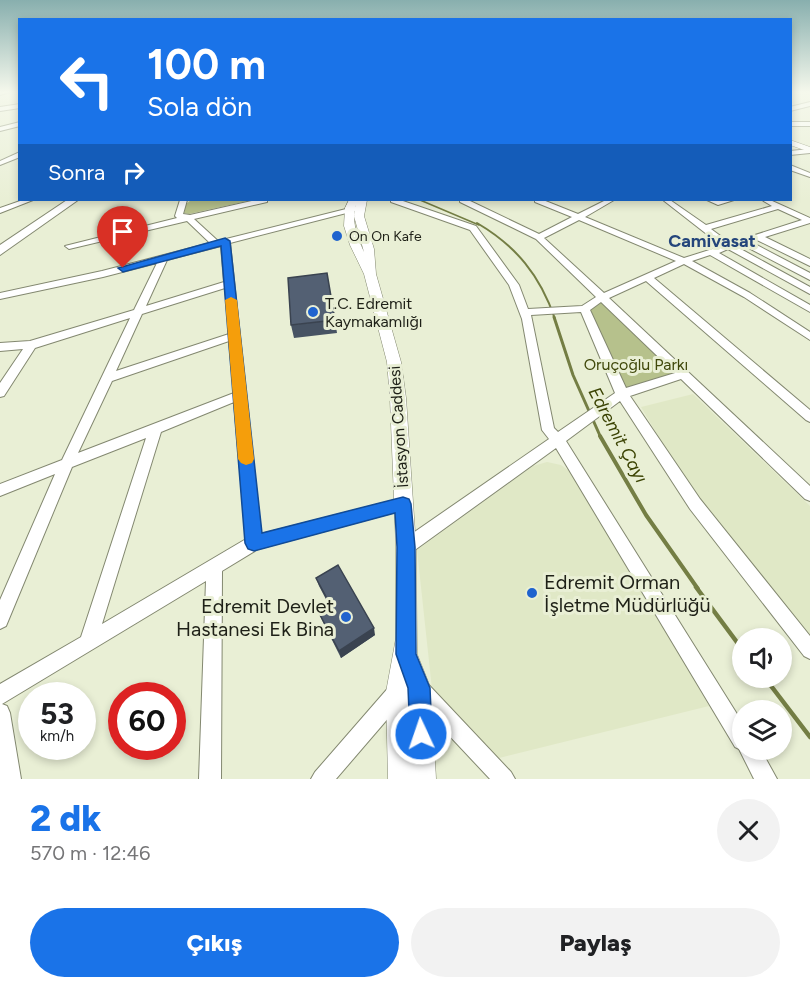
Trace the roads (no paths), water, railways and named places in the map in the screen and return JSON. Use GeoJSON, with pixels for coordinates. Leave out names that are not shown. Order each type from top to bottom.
{"type":"FeatureCollection","features":[{"type":"Feature","properties":{"kind":"highway"},"geometry":{"type":"LineString","coordinates":[[0,238],[56,201]]}},
{"type":"Feature","properties":{"kind":"highway"},"geometry":{"type":"LineString","coordinates":[[0,251],[73,201]]}},
{"type":"Feature","properties":{"kind":"main road"},"geometry":{"type":"LineString","coordinates":[[792,142],[810,150]]}},
{"type":"Feature","properties":{"kind":"main road","name":"İstasyon Caddesi"},"geometry":{"type":"LineString","coordinates":[[356,204],[356,250],[370,274],[394,362],[406,547],[408,690],[423,779]]}},
{"type":"Feature","properties":{"kind":"main road","name":"İstasyon Caddesi"},"geometry":{"type":"LineString","coordinates":[[401,779],[408,690]]}},
{"type":"Feature","properties":{"kind":"street"},"geometry":{"type":"LineString","coordinates":[[792,153],[810,150]]}},
{"type":"Feature","properties":{"kind":"street"},"geometry":{"type":"LineString","coordinates":[[0,163],[18,155]]}},
{"type":"Feature","properties":{"kind":"street"},"geometry":{"type":"LineString","coordinates":[[792,168],[810,175]]}},
{"type":"Feature","properties":{"kind":"street"},"geometry":{"type":"LineString","coordinates":[[0,212],[27,201]]}},
{"type":"Feature","properties":{"kind":"street"},"geometry":{"type":"LineString","coordinates":[[183,201],[178,216],[188,218],[221,242],[229,284],[254,543]]}},
{"type":"Feature","properties":{"kind":"street"},"geometry":{"type":"LineString","coordinates":[[69,246],[260,201]]}},
{"type":"Feature","properties":{"kind":"street"},"geometry":{"type":"LineString","coordinates":[[397,201],[473,228],[514,285],[524,312],[548,430],[561,438],[732,723]]}},
{"type":"Feature","properties":{"kind":"street"},"geometry":{"type":"LineString","coordinates":[[465,201],[539,237],[600,298],[685,374],[810,495]]}},
{"type":"Feature","properties":{"kind":"street"},"geometry":{"type":"LineString","coordinates":[[540,201],[684,261],[747,295],[810,337]]}},
{"type":"Feature","properties":{"kind":"street"},"geometry":{"type":"LineString","coordinates":[[539,237],[609,201]]}},
{"type":"Feature","properties":{"kind":"street"},"geometry":{"type":"LineString","coordinates":[[671,201],[728,245],[810,291]]}},
{"type":"Feature","properties":{"kind":"street"},"geometry":{"type":"LineString","coordinates":[[768,201],[809,220]]}},
{"type":"Feature","properties":{"kind":"street"},"geometry":{"type":"LineString","coordinates":[[0,304],[356,204]]}},
{"type":"Feature","properties":{"kind":"street"},"geometry":{"type":"LineString","coordinates":[[705,228],[780,206]]}},
{"type":"Feature","properties":{"kind":"street"},"geometry":{"type":"LineString","coordinates":[[524,312],[585,309],[600,298],[684,261],[809,220]]}},
{"type":"Feature","properties":{"kind":"street"},"geometry":{"type":"LineString","coordinates":[[758,237],[810,263]]}},
{"type":"Feature","properties":{"kind":"street"},"geometry":{"type":"LineString","coordinates":[[743,241],[810,277]]}},
{"type":"Feature","properties":{"kind":"street"},"geometry":{"type":"LineString","coordinates":[[711,252],[810,309]]}},
{"type":"Feature","properties":{"kind":"street"},"geometry":{"type":"LineString","coordinates":[[0,620],[67,463],[164,257]]}},
{"type":"Feature","properties":{"kind":"street"},"geometry":{"type":"LineString","coordinates":[[0,296],[103,274]]}},
{"type":"Feature","properties":{"kind":"street"},"geometry":{"type":"LineString","coordinates":[[648,278],[810,417]]}},
{"type":"Feature","properties":{"kind":"street"},"geometry":{"type":"LineString","coordinates":[[0,347],[31,345],[229,284]]}},
{"type":"Feature","properties":{"kind":"street"},"geometry":{"type":"LineString","coordinates":[[585,309],[621,394],[695,504],[810,650]]}},
{"type":"Feature","properties":{"kind":"street"},"geometry":{"type":"LineString","coordinates":[[107,378],[234,336]]}},
{"type":"Feature","properties":{"kind":"street"},"geometry":{"type":"LineString","coordinates":[[0,393],[31,345]]}},
{"type":"Feature","properties":{"kind":"street"},"geometry":{"type":"LineString","coordinates":[[406,547],[621,394],[685,374]]}},
{"type":"Feature","properties":{"kind":"street"},"geometry":{"type":"LineString","coordinates":[[0,490],[240,395]]}},
{"type":"Feature","properties":{"kind":"street"},"geometry":{"type":"LineString","coordinates":[[88,642],[155,430]]}},
{"type":"Feature","properties":{"kind":"street"},"geometry":{"type":"LineString","coordinates":[[0,695],[254,543],[403,504]]}},
{"type":"Feature","properties":{"kind":"street"},"geometry":{"type":"LineString","coordinates":[[210,779],[214,567]]}},
{"type":"Feature","properties":{"kind":"street"},"geometry":{"type":"LineString","coordinates":[[322,779],[408,690],[504,779]]}},
{"type":"Feature","properties":{"kind":"street"},"geometry":{"type":"LineString","coordinates":[[0,713],[10,779]]}},
{"type":"Feature","properties":{"kind":"street"},"geometry":{"type":"LineString","coordinates":[[755,760],[766,779]]}},
{"type":"Feature","properties":{"kind":"waterway","name":"Edremit Çayı"},"geometry":{"type":"LineString","coordinates":[[422,201],[479,225]]}},
{"type":"Feature","properties":{"kind":"waterway","name":"Edremit Çayı"},"geometry":{"type":"LineString","coordinates":[[477,223],[504,242],[525,263],[542,289],[555,319]]}},
{"type":"Feature","properties":{"kind":"waterway","name":"Edremit Çayı"},"geometry":{"type":"LineString","coordinates":[[554,317],[573,375],[600,437]]}},
{"type":"Feature","properties":{"kind":"waterway","name":"Edremit Çayı"},"geometry":{"type":"LineString","coordinates":[[600,437],[646,515],[698,589]]}},
{"type":"Feature","properties":{"kind":"waterway","name":"Edremit Çayı"},"geometry":{"type":"LineString","coordinates":[[696,587],[732,636]]}},
{"type":"Feature","properties":{"kind":"waterway","name":"Edremit Çayı"},"geometry":{"type":"LineString","coordinates":[[773,688],[810,737]]}},
{"type":"Feature","properties":{"kind":"place","name":"On On Kafe"},"geometry":{"type":"Point","coordinates":[337,236]}},
{"type":"Feature","properties":{"kind":"place","name":"T.C. Edremit Kaymakamlığı"},"geometry":{"type":"Point","coordinates":[313,312]}},
{"type":"Feature","properties":{"kind":"place","name":"Edremit Orman İşletme Müdürlüğü"},"geometry":{"type":"Point","coordinates":[532,593]}},
{"type":"Feature","properties":{"kind":"place","name":"Edremit Devlet Hastanesi Ek Bina"},"geometry":{"type":"Point","coordinates":[346,617]}},
{"type":"Feature","properties":{"kind":"district","name":"Camivasat"},"geometry":{"type":"Point","coordinates":[712,241]}},
{"type":"Feature","properties":{"kind":"park label","name":"Oruçoğlu Parkı"},"geometry":{"type":"Point","coordinates":[636,364]}}]}
